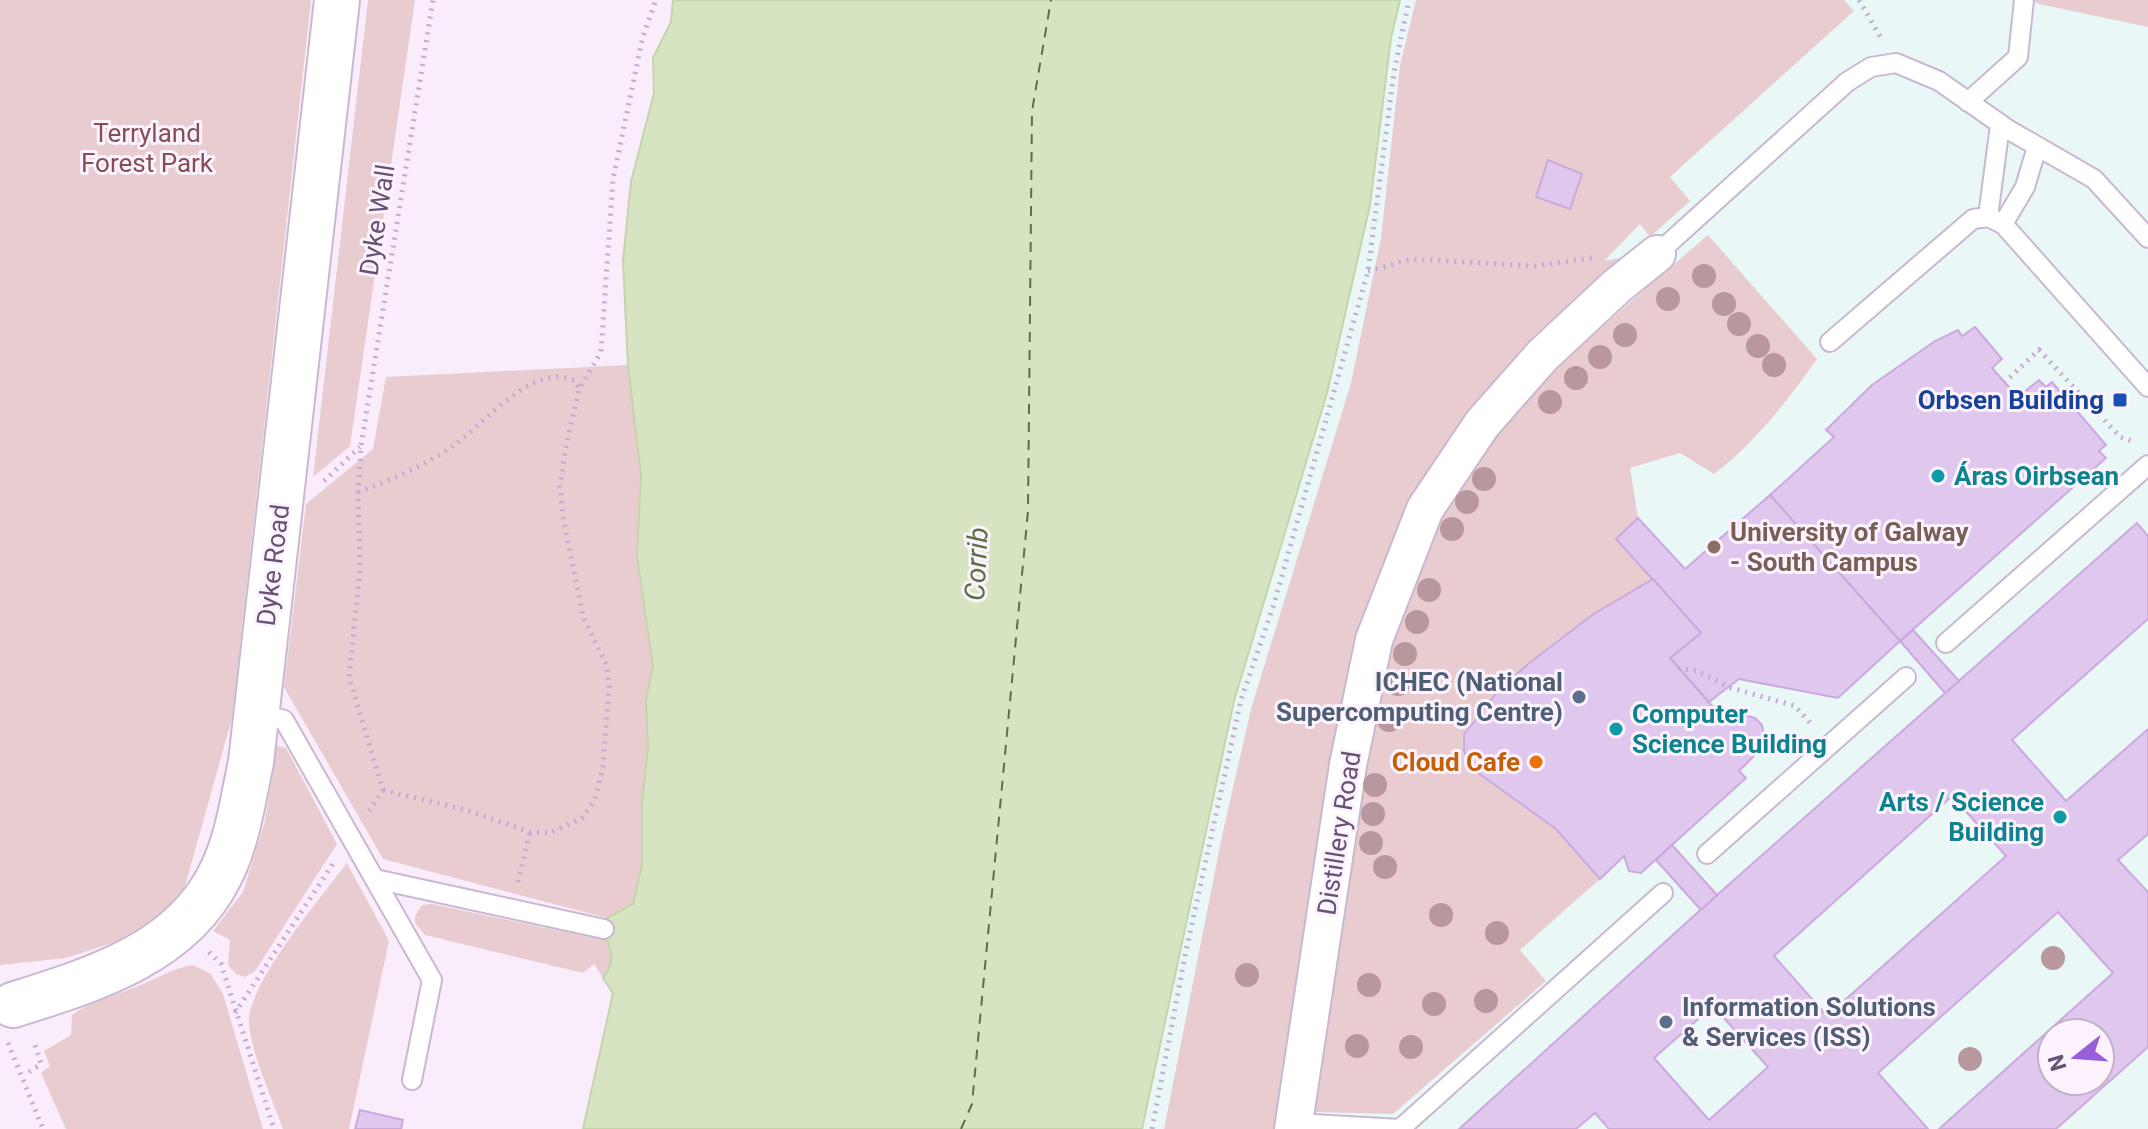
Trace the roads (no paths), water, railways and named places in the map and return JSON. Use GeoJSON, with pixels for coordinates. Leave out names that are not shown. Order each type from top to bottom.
{"type":"FeatureCollection","features":[{"type":"Feature","properties":{"kind":"street","name":"Dyke Road"},"geometry":{"type":"LineString","coordinates":[[9,1021],[148,952],[183,926],[221,874],[238,824],[251,762],[337,0]]}},
{"type":"Feature","properties":{"kind":"street","name":"Distillery Road"},"geometry":{"type":"LineString","coordinates":[[1294,1126],[1348,765],[1374,640],[1425,509],[1482,424],[1542,356],[1617,286],[1657,254]]}},
{"type":"Feature","properties":{"kind":"lane"},"geometry":{"type":"LineString","coordinates":[[1968,102],[2018,57],[2024,0]]}},
{"type":"Feature","properties":{"kind":"lane"},"geometry":{"type":"LineString","coordinates":[[1657,254],[1847,82],[1871,67],[1896,63],[1939,81],[2000,125],[2094,179],[2148,238]]}},
{"type":"Feature","properties":{"kind":"lane"},"geometry":{"type":"LineString","coordinates":[[1996,221],[2000,125]]}},
{"type":"Feature","properties":{"kind":"lane"},"geometry":{"type":"LineString","coordinates":[[1996,221],[2025,187],[2037,147]]}},
{"type":"Feature","properties":{"kind":"lane"},"geometry":{"type":"LineString","coordinates":[[1830,342],[1973,219],[1996,221],[2148,387]]}},
{"type":"Feature","properties":{"kind":"lane"},"geometry":{"type":"LineString","coordinates":[[1946,643],[2148,465]]}},
{"type":"Feature","properties":{"kind":"lane"},"geometry":{"type":"LineString","coordinates":[[1707,854],[1906,677]]}},
{"type":"Feature","properties":{"kind":"lane"},"geometry":{"type":"LineString","coordinates":[[256,712],[284,720],[432,980],[412,1080]]}},
{"type":"Feature","properties":{"kind":"lane"},"geometry":{"type":"LineString","coordinates":[[375,879],[604,929]]}},
{"type":"Feature","properties":{"kind":"lane"},"geometry":{"type":"LineString","coordinates":[[1294,1126],[1400,1129],[1663,893]]}},
{"type":"Feature","properties":{"kind":"water","name":"Corrib"},"geometry":{"type":"Polygon","coordinates":[[[673,0],[1400,0],[1391,38],[1370,205],[1327,393],[1234,701],[1142,1129],[583,1129],[613,993],[603,978],[609,969],[611,957],[608,942],[602,939],[607,918],[633,904],[642,865],[642,804],[648,747],[646,700],[653,666],[637,556],[641,475],[628,365],[623,261],[631,182],[654,93],[653,58],[671,22],[673,0]]]}},
{"type":"Feature","properties":{"kind":"place","name":"Orbsen Building"},"geometry":{"type":"Point","coordinates":[2120,400]}},
{"type":"Feature","properties":{"kind":"place","name":"Áras Oirbsean"},"geometry":{"type":"Point","coordinates":[1938,476]}},
{"type":"Feature","properties":{"kind":"place","name":"University of Galway - South Campus"},"geometry":{"type":"Point","coordinates":[1714,547]}},
{"type":"Feature","properties":{"kind":"place","name":"ICHEC (National Supercomputing Centre)"},"geometry":{"type":"Point","coordinates":[1579,697]}},
{"type":"Feature","properties":{"kind":"place","name":"Computer Science Building"},"geometry":{"type":"Point","coordinates":[1616,729]}},
{"type":"Feature","properties":{"kind":"place","name":"Cloud Cafe"},"geometry":{"type":"Point","coordinates":[1536,762]}},
{"type":"Feature","properties":{"kind":"place","name":"Arts / Science Building"},"geometry":{"type":"Point","coordinates":[2060,817]}},
{"type":"Feature","properties":{"kind":"place","name":"Information Solutions & Services (ISS)"},"geometry":{"type":"Point","coordinates":[1666,1022]}},
{"type":"Feature","properties":{"kind":"park label","name":"Terryland Forest Park"},"geometry":{"type":"Point","coordinates":[147,148]}}]}
